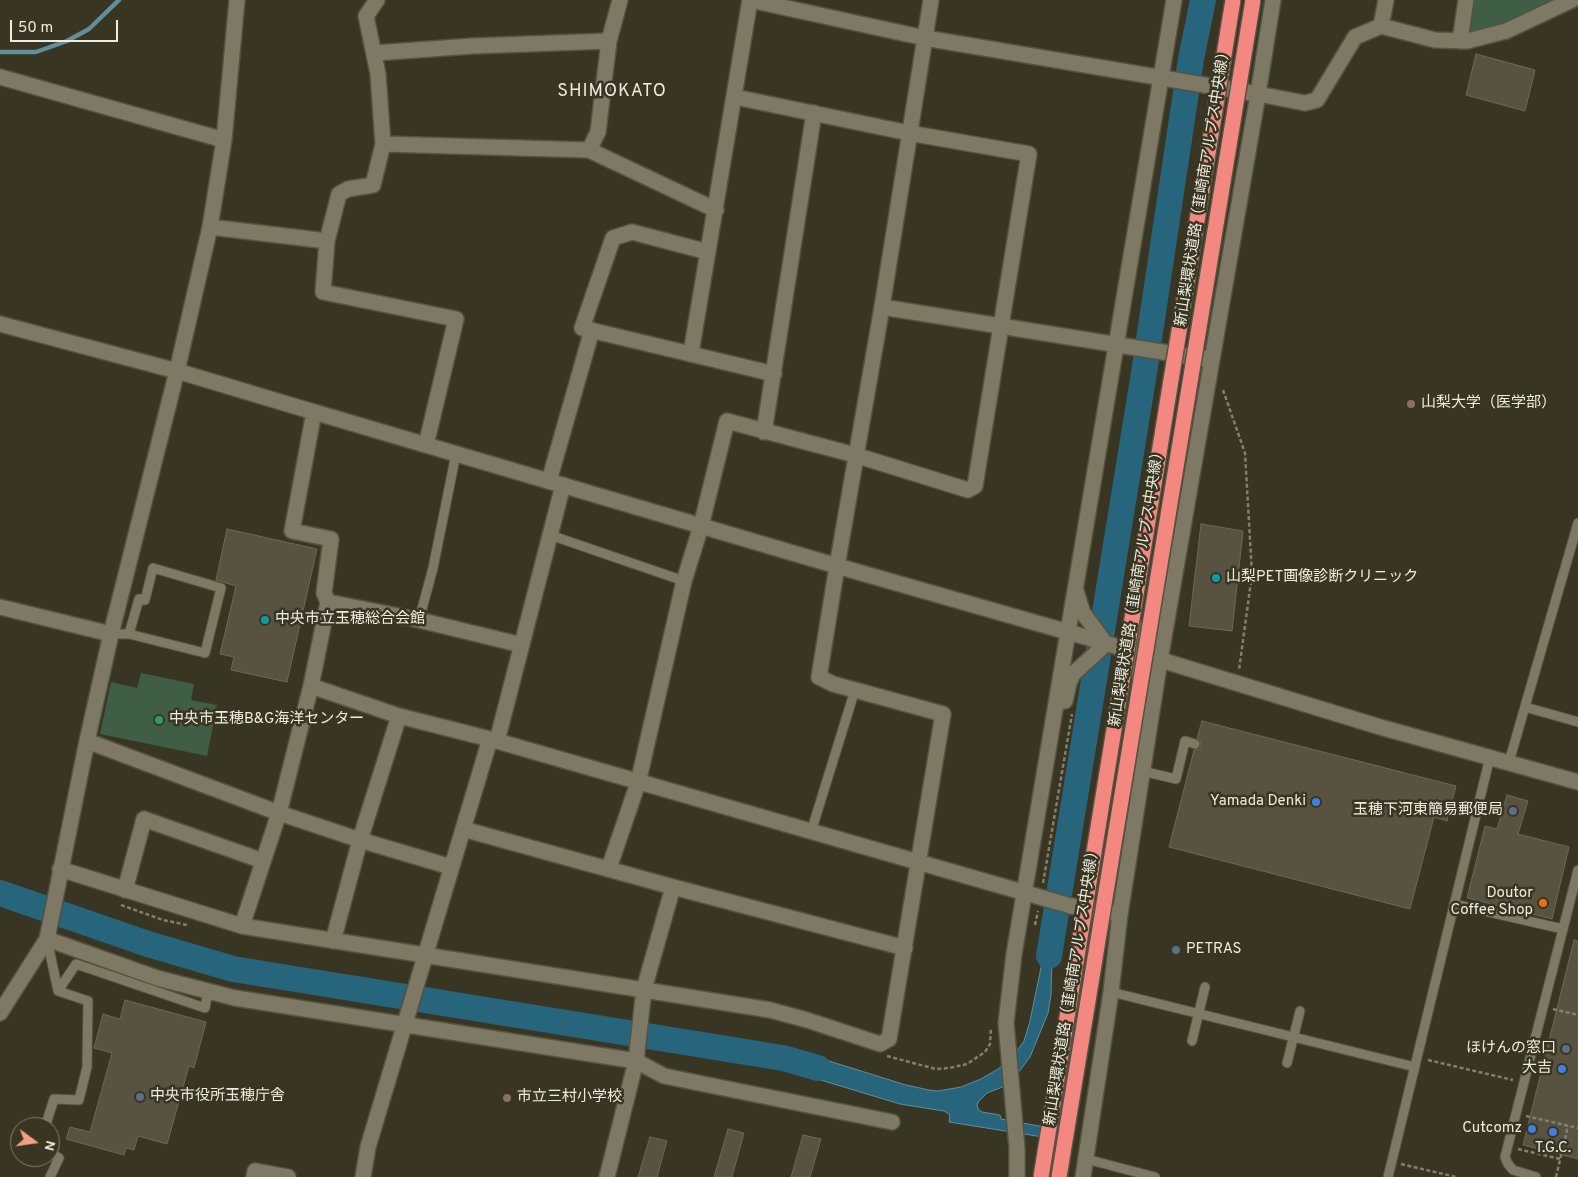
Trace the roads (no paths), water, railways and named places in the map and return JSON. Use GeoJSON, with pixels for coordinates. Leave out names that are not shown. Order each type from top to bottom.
{"type":"FeatureCollection","features":[{"type":"Feature","properties":{"kind":"highway","name":"新山梨環状道路（韮崎南アルプス中央線）"},"geometry":{"type":"LineString","coordinates":[[1041,1177],[1232,0]]}},
{"type":"Feature","properties":{"kind":"highway","name":"新山梨環状道路（韮崎南アルプス中央線）"},"geometry":{"type":"LineString","coordinates":[[1059,1177],[1252,0]]}},
{"type":"Feature","properties":{"kind":"street"},"geometry":{"type":"LineString","coordinates":[[0,1013],[47,939],[60,869],[111,634],[177,371],[210,227],[224,140],[237,0]]}},
{"type":"Feature","properties":{"kind":"street"},"geometry":{"type":"LineString","coordinates":[[377,0],[366,16],[375,53],[383,144],[373,185],[348,189],[339,194],[327,241],[323,292],[456,319],[426,445]]}},
{"type":"Feature","properties":{"kind":"street"},"geometry":{"type":"LineString","coordinates":[[589,150],[598,132],[609,41],[620,0]]}},
{"type":"Feature","properties":{"kind":"street"},"geometry":{"type":"LineString","coordinates":[[691,353],[750,0],[925,38],[1305,102],[1317,100],[1355,38],[1381,26],[1435,40],[1467,41],[1506,31],[1572,0]]}},
{"type":"Feature","properties":{"kind":"street"},"geometry":{"type":"LineString","coordinates":[[60,869],[242,926],[770,1010],[880,1044],[889,1039],[943,714],[833,684],[819,677],[855,455],[882,306],[931,0]]}},
{"type":"Feature","properties":{"kind":"street"},"geometry":{"type":"LineString","coordinates":[[1017,1177],[1017,1148],[1006,1023],[1014,954],[1174,0]]}},
{"type":"Feature","properties":{"kind":"street"},"geometry":{"type":"LineString","coordinates":[[1083,1177],[1112,992],[1120,914],[1152,706],[1273,0]]}},
{"type":"Feature","properties":{"kind":"street"},"geometry":{"type":"LineString","coordinates":[[1381,26],[1386,0]]}},
{"type":"Feature","properties":{"kind":"street"},"geometry":{"type":"LineString","coordinates":[[1460,41],[1466,0]]}},
{"type":"Feature","properties":{"kind":"street"},"geometry":{"type":"LineString","coordinates":[[375,53],[472,46],[609,41]]}},
{"type":"Feature","properties":{"kind":"street"},"geometry":{"type":"LineString","coordinates":[[0,77],[224,140]]}},
{"type":"Feature","properties":{"kind":"street"},"geometry":{"type":"LineString","coordinates":[[609,868],[638,783],[684,581],[701,526],[727,421],[855,455],[968,490],[975,486],[1029,154],[909,134],[735,97]]}},
{"type":"Feature","properties":{"kind":"street"},"geometry":{"type":"LineString","coordinates":[[764,432],[814,113]]}},
{"type":"Feature","properties":{"kind":"street"},"geometry":{"type":"LineString","coordinates":[[383,144],[589,150],[716,210]]}},
{"type":"Feature","properties":{"kind":"street"},"geometry":{"type":"LineString","coordinates":[[210,227],[327,241]]}},
{"type":"Feature","properties":{"kind":"street"},"geometry":{"type":"LineString","coordinates":[[708,252],[632,232],[614,238],[582,328],[774,374]]}},
{"type":"Feature","properties":{"kind":"street"},"geometry":{"type":"LineString","coordinates":[[882,306],[1212,360]]}},
{"type":"Feature","properties":{"kind":"street"},"geometry":{"type":"LineString","coordinates":[[0,324],[177,371],[1067,632],[1090,632],[1113,646],[1380,727],[1578,782]]}},
{"type":"Feature","properties":{"kind":"street"},"geometry":{"type":"LineString","coordinates":[[363,1177],[368,1147],[424,955],[522,645],[550,535],[556,483],[592,330]]}},
{"type":"Feature","properties":{"kind":"street"},"geometry":{"type":"LineString","coordinates":[[242,926],[279,813],[311,686],[328,602],[324,593],[331,539],[292,531],[314,412]]}},
{"type":"Feature","properties":{"kind":"street"},"geometry":{"type":"LineString","coordinates":[[1046,759],[1054,744],[1069,683],[1073,674],[1085,661],[1113,646],[1157,617],[1175,578]]}},
{"type":"Feature","properties":{"kind":"street"},"geometry":{"type":"LineString","coordinates":[[1076,586],[1078,598],[1090,632]]}},
{"type":"Feature","properties":{"kind":"street"},"geometry":{"type":"LineString","coordinates":[[328,602],[419,620],[522,645]]}},
{"type":"Feature","properties":{"kind":"street"},"geometry":{"type":"LineString","coordinates":[[0,607],[111,634]]}},
{"type":"Feature","properties":{"kind":"street"},"geometry":{"type":"LineString","coordinates":[[1113,646],[1138,672],[1152,706]]}},
{"type":"Feature","properties":{"kind":"street"},"geometry":{"type":"LineString","coordinates":[[311,686],[399,716],[493,740],[1045,899],[1071,906],[1120,914]]}},
{"type":"Feature","properties":{"kind":"street"},"geometry":{"type":"LineString","coordinates":[[333,941],[360,840],[399,716]]}},
{"type":"Feature","properties":{"kind":"street"},"geometry":{"type":"LineString","coordinates":[[87,741],[279,813],[451,867]]}},
{"type":"Feature","properties":{"kind":"street"},"geometry":{"type":"LineString","coordinates":[[125,890],[144,819],[263,861]]}},
{"type":"Feature","properties":{"kind":"street"},"geometry":{"type":"LineString","coordinates":[[463,829],[904,948]]}},
{"type":"Feature","properties":{"kind":"street"},"geometry":{"type":"LineString","coordinates":[[607,1177],[636,1055],[644,989],[673,887]]}},
{"type":"Feature","properties":{"kind":"street"},"geometry":{"type":"LineString","coordinates":[[47,939],[157,978],[235,998],[404,1026],[636,1055],[664,1076],[892,1122]]}},
{"type":"Feature","properties":{"kind":"street"},"geometry":{"type":"LineString","coordinates":[[254,1177],[255,1171],[288,1177]]}},
{"type":"Feature","properties":{"kind":"lane"},"geometry":{"type":"LineString","coordinates":[[419,620],[433,568],[456,454]]}},
{"type":"Feature","properties":{"kind":"lane"},"geometry":{"type":"LineString","coordinates":[[1509,762],[1578,523]]}},
{"type":"Feature","properties":{"kind":"lane"},"geometry":{"type":"LineString","coordinates":[[550,535],[684,581]]}},
{"type":"Feature","properties":{"kind":"lane"},"geometry":{"type":"LineString","coordinates":[[111,634],[129,634],[205,653],[221,588],[153,568],[145,600],[139,599],[129,634]]}},
{"type":"Feature","properties":{"kind":"lane"},"geometry":{"type":"LineString","coordinates":[[811,832],[855,690]]}},
{"type":"Feature","properties":{"kind":"lane"},"geometry":{"type":"LineString","coordinates":[[1525,707],[1578,722]]}},
{"type":"Feature","properties":{"kind":"lane"},"geometry":{"type":"LineString","coordinates":[[1142,772],[1176,779],[1185,741],[1196,744]]}},
{"type":"Feature","properties":{"kind":"lane"},"geometry":{"type":"LineString","coordinates":[[1388,1177],[1490,757]]}},
{"type":"Feature","properties":{"kind":"lane"},"geometry":{"type":"LineString","coordinates":[[1536,1177],[1513,1170],[1505,1157],[1578,870]]}},
{"type":"Feature","properties":{"kind":"lane"},"geometry":{"type":"LineString","coordinates":[[1454,904],[1563,929]]}},
{"type":"Feature","properties":{"kind":"lane"},"geometry":{"type":"LineString","coordinates":[[47,939],[58,991]]}},
{"type":"Feature","properties":{"kind":"lane"},"geometry":{"type":"LineString","coordinates":[[58,991],[76,964],[204,1008],[208,991]]}},
{"type":"Feature","properties":{"kind":"lane"},"geometry":{"type":"LineString","coordinates":[[1192,1042],[1205,987]]}},
{"type":"Feature","properties":{"kind":"lane"},"geometry":{"type":"LineString","coordinates":[[48,1117],[54,1099],[79,1100],[87,1067],[88,1001],[58,991]]}},
{"type":"Feature","properties":{"kind":"lane"},"geometry":{"type":"LineString","coordinates":[[1112,992],[1415,1066]]}},
{"type":"Feature","properties":{"kind":"lane"},"geometry":{"type":"LineString","coordinates":[[1287,1063],[1300,1011]]}},
{"type":"Feature","properties":{"kind":"lane"},"geometry":{"type":"LineString","coordinates":[[1086,1159],[1155,1177]]}},
{"type":"Feature","properties":{"kind":"water"},"geometry":{"type":"Polygon","coordinates":[[[1051,921],[1057,921],[1052,955],[1051,995],[1048,1013],[1030,1057],[1018,1073],[1005,1086],[987,1093],[977,1105],[978,1109],[982,1112],[1000,1115],[1001,1119],[1050,1128],[1049,1138],[949,1122],[950,1115],[944,1111],[900,1104],[781,1068],[787,1048],[906,1085],[929,1090],[938,1091],[961,1087],[981,1079],[998,1069],[1014,1055],[1024,1041],[1044,953],[1048,943],[1051,921]]]}},
{"type":"Feature","properties":{"kind":"waterway"},"geometry":{"type":"LineString","coordinates":[[0,52],[36,52],[67,41],[89,29],[119,0]]}},
{"type":"Feature","properties":{"kind":"waterway"},"geometry":{"type":"LineString","coordinates":[[1049,956],[1143,379],[1191,59],[1203,0]]}},
{"type":"Feature","properties":{"kind":"waterway"},"geometry":{"type":"LineString","coordinates":[[0,893],[148,944],[233,969],[783,1058],[818,1068]]}},
{"type":"Feature","properties":{"kind":"place","name":"山梨大学（医学部）"},"geometry":{"type":"Point","coordinates":[1411,404]}},
{"type":"Feature","properties":{"kind":"place","name":"山梨PET画像診断クリニック"},"geometry":{"type":"Point","coordinates":[1216,578]}},
{"type":"Feature","properties":{"kind":"place","name":"中央市立玉穂総合会館"},"geometry":{"type":"Point","coordinates":[265,620]}},
{"type":"Feature","properties":{"kind":"place","name":"中央市玉穂B&G海洋センター"},"geometry":{"type":"Point","coordinates":[159,720]}},
{"type":"Feature","properties":{"kind":"place","name":"Yamada Denki"},"geometry":{"type":"Point","coordinates":[1316,802]}},
{"type":"Feature","properties":{"kind":"place","name":"玉穂下河東簡易郵便局"},"geometry":{"type":"Point","coordinates":[1513,811]}},
{"type":"Feature","properties":{"kind":"place","name":"Doutor Coffee Shop"},"geometry":{"type":"Point","coordinates":[1543,903]}},
{"type":"Feature","properties":{"kind":"place","name":"PETRAS"},"geometry":{"type":"Point","coordinates":[1176,950]}},
{"type":"Feature","properties":{"kind":"place","name":"ほけんの窓口"},"geometry":{"type":"Point","coordinates":[1566,1049]}},
{"type":"Feature","properties":{"kind":"place","name":"大吉"},"geometry":{"type":"Point","coordinates":[1562,1069]}},
{"type":"Feature","properties":{"kind":"place","name":"中央市役所玉穂庁舎"},"geometry":{"type":"Point","coordinates":[140,1097]}},
{"type":"Feature","properties":{"kind":"place","name":"市立三村小学校"},"geometry":{"type":"Point","coordinates":[507,1098]}},
{"type":"Feature","properties":{"kind":"place","name":"Cutcomz"},"geometry":{"type":"Point","coordinates":[1532,1129]}},
{"type":"Feature","properties":{"kind":"place","name":"T.G.C."},"geometry":{"type":"Point","coordinates":[1553,1132]}},
{"type":"Feature","properties":{"kind":"district","name":"SHIMOKATO"},"geometry":{"type":"Point","coordinates":[612,92]}}]}
